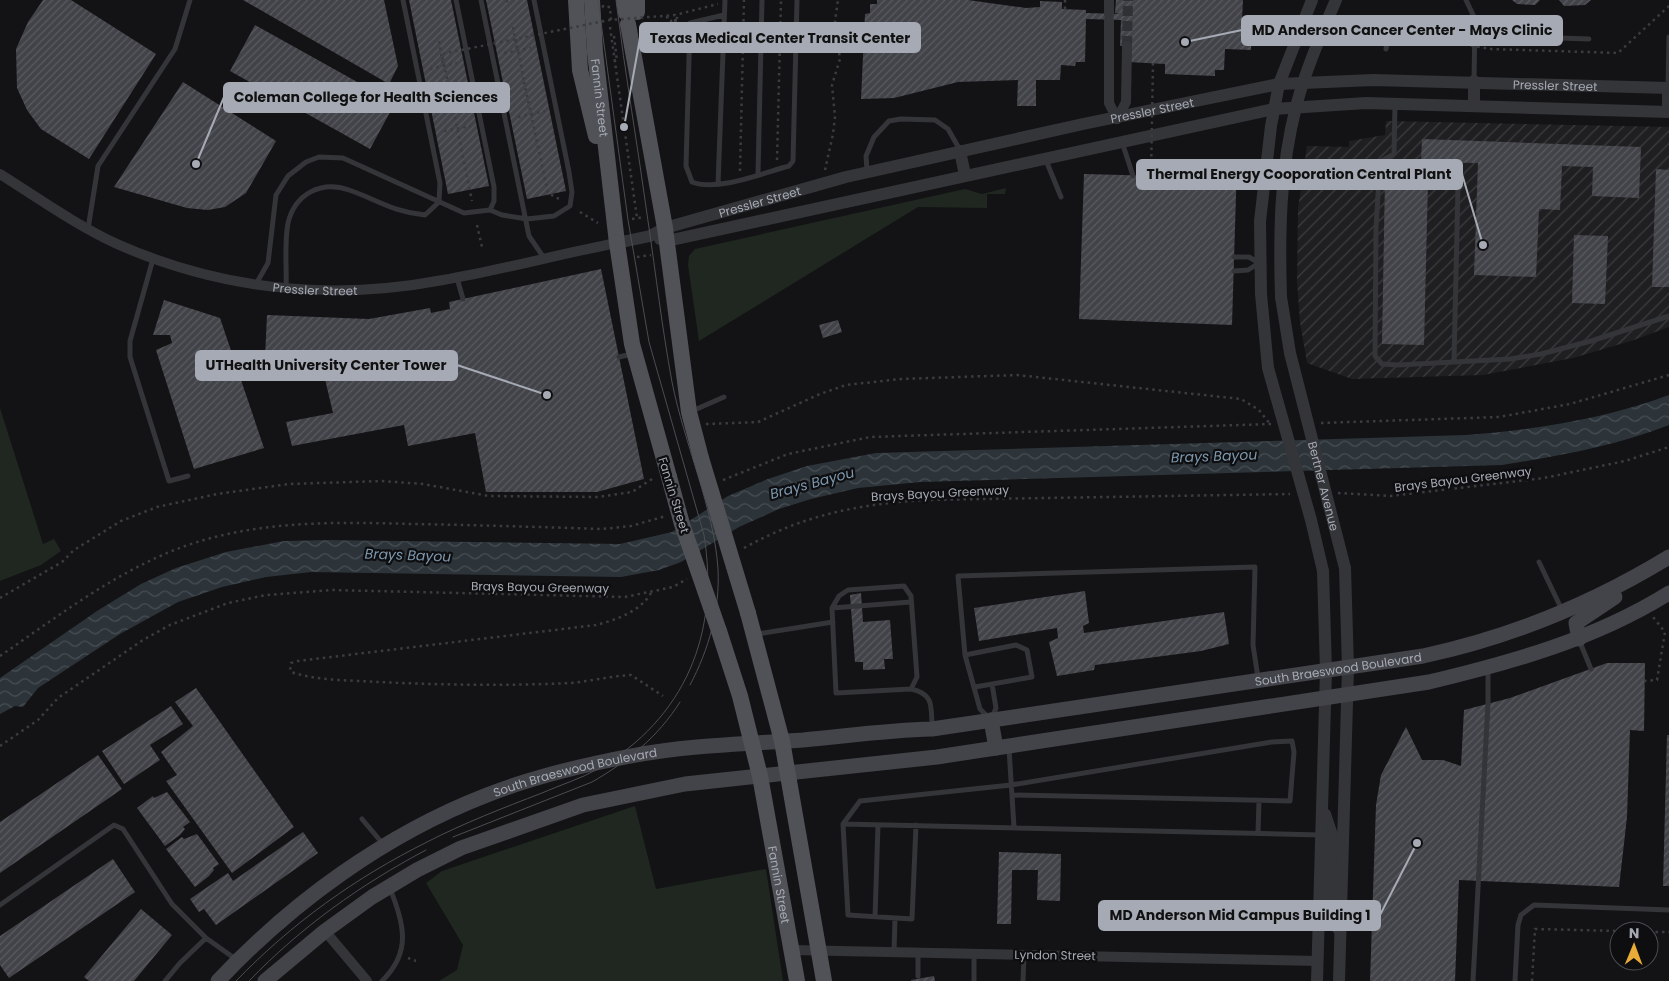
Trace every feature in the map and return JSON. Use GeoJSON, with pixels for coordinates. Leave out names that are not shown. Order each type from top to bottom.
{"type":"FeatureCollection","features":[{"type":"Feature","properties":{"kind":"main road"},"geometry":{"type":"LineString","coordinates":[[576,0],[580,70],[613,206]]}},
{"type":"Feature","properties":{"kind":"main road","name":"Fannin Street"},"geometry":{"type":"LineString","coordinates":[[597,2],[595,52],[617,243],[627,355],[667,472],[752,743],[760,776],[797,981]]}},
{"type":"Feature","properties":{"kind":"main road"},"geometry":{"type":"LineString","coordinates":[[629,12],[645,123],[666,235],[690,418],[754,634],[782,741],[824,981]]}},
{"type":"Feature","properties":{"kind":"main road","name":"South Braeswood Boulevard"},"geometry":{"type":"LineString","coordinates":[[218,981],[268,931],[385,846],[433,820],[487,795],[538,778],[632,756],[894,730],[932,729],[1423,656],[1492,639],[1564,613],[1636,577],[1669,558]]}},
{"type":"Feature","properties":{"kind":"main road"},"geometry":{"type":"LineString","coordinates":[[1579,639],[1576,623],[1611,601],[1636,577]]}},
{"type":"Feature","properties":{"kind":"main road","name":"South Braeswood Boulevard"},"geometry":{"type":"LineString","coordinates":[[265,981],[285,962],[325,931],[389,887],[461,848],[583,805],[684,784],[875,765],[1429,682],[1494,667],[1579,639],[1649,605],[1669,593]]}},
{"type":"Feature","properties":{"kind":"main road"},"geometry":{"type":"LineString","coordinates":[[1492,639],[1494,667]]}},
{"type":"Feature","properties":{"kind":"main road"},"geometry":{"type":"LineString","coordinates":[[991,720],[1002,747]]}},
{"type":"Feature","properties":{"kind":"street"},"geometry":{"type":"LineString","coordinates":[[1109,0],[1108,103],[1117,119],[1122,142]]}},
{"type":"Feature","properties":{"kind":"street","name":"Bertner Avenue"},"geometry":{"type":"LineString","coordinates":[[1312,0],[1279,84],[1264,179],[1259,264],[1268,368],[1311,520],[1323,571],[1326,671],[1317,981]]}},
{"type":"Feature","properties":{"kind":"street","name":"Bertner Avenue"},"geometry":{"type":"LineString","coordinates":[[1336,0],[1296,107],[1282,191],[1280,263],[1281,297],[1290,353],[1345,568],[1348,695],[1339,981]]}},
{"type":"Feature","properties":{"kind":"street"},"geometry":{"type":"LineString","coordinates":[[1117,119],[1126,102],[1127,46]]}},
{"type":"Feature","properties":{"kind":"street","name":"Pressler Street"},"geometry":{"type":"LineString","coordinates":[[666,235],[815,185],[960,150],[1279,84],[1305,82],[1474,82],[1668,88]]}},
{"type":"Feature","properties":{"kind":"street"},"geometry":{"type":"LineString","coordinates":[[1474,82],[1474,105]]}},
{"type":"Feature","properties":{"kind":"street"},"geometry":{"type":"LineString","coordinates":[[1668,88],[1668,112]]}},
{"type":"Feature","properties":{"kind":"street","name":"Pressler Street"},"geometry":{"type":"LineString","coordinates":[[0,174],[88,229],[153,259],[200,274],[255,286],[286,289],[374,289],[457,277],[650,236],[666,235],[814,208],[1274,109],[1395,104],[1668,112]]}},
{"type":"Feature","properties":{"kind":"street"},"geometry":{"type":"LineString","coordinates":[[960,150],[965,175]]}},
{"type":"Feature","properties":{"kind":"street"},"geometry":{"type":"LineString","coordinates":[[814,208],[815,185]]}},
{"type":"Feature","properties":{"kind":"street"},"geometry":{"type":"LineString","coordinates":[[1259,264],[1280,263]]}},
{"type":"Feature","properties":{"kind":"street"},"geometry":{"type":"LineString","coordinates":[[1322,804],[1332,835],[1330,918],[1340,931]]}},
{"type":"Feature","properties":{"kind":"street"},"geometry":{"type":"LineString","coordinates":[[325,931],[364,980]]}},
{"type":"Feature","properties":{"kind":"street","name":"Lyndon Street"},"geometry":{"type":"LineString","coordinates":[[792,950],[1318,961]]}},
{"type":"Feature","properties":{"kind":"lane"},"geometry":{"type":"LineString","coordinates":[[88,229],[98,166],[175,49],[190,0]]}},
{"type":"Feature","properties":{"kind":"lane"},"geometry":{"type":"LineString","coordinates":[[286,289],[288,224],[296,204],[317,188],[334,186],[348,190],[404,213],[425,215],[439,202],[440,183],[403,0]]}},
{"type":"Feature","properties":{"kind":"lane"},"geometry":{"type":"LineString","coordinates":[[456,0],[494,187],[494,201],[490,210]]}},
{"type":"Feature","properties":{"kind":"lane"},"geometry":{"type":"LineString","coordinates":[[481,0],[529,236],[544,258]]}},
{"type":"Feature","properties":{"kind":"lane"},"geometry":{"type":"LineString","coordinates":[[255,286],[268,262],[276,195],[288,176],[306,162],[320,157],[343,158],[464,213],[490,210],[502,215],[527,219],[554,216],[570,206],[572,192],[534,0]]}},
{"type":"Feature","properties":{"kind":"lane"},"geometry":{"type":"LineString","coordinates":[[758,174],[762,0]]}},
{"type":"Feature","properties":{"kind":"lane"},"geometry":{"type":"LineString","coordinates":[[724,15],[690,23],[686,166],[692,182],[698,184],[718,184],[739,180],[789,166],[793,161],[797,0]]}},
{"type":"Feature","properties":{"kind":"lane"},"geometry":{"type":"LineString","coordinates":[[1466,0],[1475,19],[1474,82]]}},
{"type":"Feature","properties":{"kind":"lane"},"geometry":{"type":"LineString","coordinates":[[718,184],[725,1]]}},
{"type":"Feature","properties":{"kind":"lane"},"geometry":{"type":"LineString","coordinates":[[1386,49],[1391,19],[1476,35],[1589,39]]}},
{"type":"Feature","properties":{"kind":"lane"},"geometry":{"type":"LineString","coordinates":[[1668,88],[1669,36]]}},
{"type":"Feature","properties":{"kind":"lane"},"geometry":{"type":"LineString","coordinates":[[1395,104],[1394,154],[1380,162],[1376,228],[1374,356],[1382,364],[1398,365],[1510,359],[1541,354],[1591,341],[1669,316]]}},
{"type":"Feature","properties":{"kind":"lane"},"geometry":{"type":"LineString","coordinates":[[868,172],[866,156],[874,137],[889,121],[901,119],[935,120],[948,129],[960,150]]}},
{"type":"Feature","properties":{"kind":"lane"},"geometry":{"type":"LineString","coordinates":[[1122,142],[1133,176]]}},
{"type":"Feature","properties":{"kind":"lane"},"geometry":{"type":"LineString","coordinates":[[1045,158],[1061,197]]}},
{"type":"Feature","properties":{"kind":"lane"},"geometry":{"type":"LineString","coordinates":[[1454,362],[1458,186]]}},
{"type":"Feature","properties":{"kind":"lane"},"geometry":{"type":"LineString","coordinates":[[1234,256],[1249,257],[1259,264],[1248,270],[1234,271]]}},
{"type":"Feature","properties":{"kind":"lane"},"geometry":{"type":"LineString","coordinates":[[153,259],[130,341],[130,357],[168,481],[188,476]]}},
{"type":"Feature","properties":{"kind":"lane"},"geometry":{"type":"LineString","coordinates":[[457,277],[463,299]]}},
{"type":"Feature","properties":{"kind":"lane"},"geometry":{"type":"LineString","coordinates":[[690,418],[724,397]]}},
{"type":"Feature","properties":{"kind":"lane"},"geometry":{"type":"LineString","coordinates":[[1539,562],[1564,613]]}},
{"type":"Feature","properties":{"kind":"lane"},"geometry":{"type":"LineString","coordinates":[[992,684],[996,708],[991,720],[980,709],[965,655],[958,576],[1254,567],[1253,645],[1258,681]]}},
{"type":"Feature","properties":{"kind":"lane"},"geometry":{"type":"LineString","coordinates":[[911,689],[917,677],[911,596],[904,586],[848,590],[839,596],[832,608],[836,693],[911,689],[922,691],[930,700],[932,729]]}},
{"type":"Feature","properties":{"kind":"lane"},"geometry":{"type":"LineString","coordinates":[[832,608],[911,602]]}},
{"type":"Feature","properties":{"kind":"lane"},"geometry":{"type":"LineString","coordinates":[[754,634],[833,622]]}},
{"type":"Feature","properties":{"kind":"lane"},"geometry":{"type":"LineString","coordinates":[[1579,639],[1591,668]]}},
{"type":"Feature","properties":{"kind":"lane"},"geometry":{"type":"LineString","coordinates":[[965,655],[1016,645],[1027,650],[1032,677],[975,687]]}},
{"type":"Feature","properties":{"kind":"lane"},"geometry":{"type":"LineString","coordinates":[[1472,981],[1488,703],[1494,667]]}},
{"type":"Feature","properties":{"kind":"lane"},"geometry":{"type":"LineString","coordinates":[[916,825],[912,919],[848,915],[843,824],[860,801],[1011,785],[1272,742],[1292,741],[1294,752],[1290,802],[1012,795]]}},
{"type":"Feature","properties":{"kind":"lane"},"geometry":{"type":"LineString","coordinates":[[1002,747],[1011,785],[1014,827]]}},
{"type":"Feature","properties":{"kind":"lane"},"geometry":{"type":"LineString","coordinates":[[1258,833],[1259,801]]}},
{"type":"Feature","properties":{"kind":"lane"},"geometry":{"type":"LineString","coordinates":[[362,819],[385,846]]}},
{"type":"Feature","properties":{"kind":"lane"},"geometry":{"type":"LineString","coordinates":[[843,824],[1322,834]]}},
{"type":"Feature","properties":{"kind":"lane"},"geometry":{"type":"LineString","coordinates":[[0,905],[114,825],[123,829],[172,904],[206,938],[237,961]]}},
{"type":"Feature","properties":{"kind":"lane"},"geometry":{"type":"LineString","coordinates":[[875,917],[878,825]]}},
{"type":"Feature","properties":{"kind":"lane"},"geometry":{"type":"LineString","coordinates":[[382,981],[394,970],[403,944],[402,921],[389,887]]}},
{"type":"Feature","properties":{"kind":"lane"},"geometry":{"type":"LineString","coordinates":[[1515,981],[1518,925],[1521,915],[1534,905],[1669,910]]}},
{"type":"Feature","properties":{"kind":"lane"},"geometry":{"type":"LineString","coordinates":[[894,952],[896,918]]}},
{"type":"Feature","properties":{"kind":"lane"},"geometry":{"type":"LineString","coordinates":[[165,981],[180,963],[206,938]]}},
{"type":"Feature","properties":{"kind":"lane"},"geometry":{"type":"LineString","coordinates":[[918,952],[918,976]]}},
{"type":"Feature","properties":{"kind":"lane"},"geometry":{"type":"LineString","coordinates":[[974,953],[974,981]]}},
{"type":"Feature","properties":{"kind":"lane"},"geometry":{"type":"LineString","coordinates":[[1023,981],[1024,955]]}},
{"type":"Feature","properties":{"kind":"path"},"geometry":{"type":"LineString","coordinates":[[739,180],[744,0]]}},
{"type":"Feature","properties":{"kind":"path"},"geometry":{"type":"LineString","coordinates":[[777,169],[781,0]]}},
{"type":"Feature","properties":{"kind":"path"},"geometry":{"type":"LineString","coordinates":[[815,185],[833,134],[835,117],[832,85],[840,59],[835,21],[838,0]]}},
{"type":"Feature","properties":{"kind":"path"},"geometry":{"type":"LineString","coordinates":[[1065,0],[1065,9]]}},
{"type":"Feature","properties":{"kind":"path"},"geometry":{"type":"LineString","coordinates":[[667,16],[669,33],[672,33],[671,22],[669,22],[669,28],[670,34],[672,33],[673,20],[679,14],[725,1]]}},
{"type":"Feature","properties":{"kind":"path"},"geometry":{"type":"LineString","coordinates":[[597,2],[603,8],[610,7],[629,12],[667,16],[675,15],[676,27],[673,20]]}},
{"type":"Feature","properties":{"kind":"path"},"geometry":{"type":"LineString","coordinates":[[1251,38],[1353,32],[1402,34],[1491,49],[1618,53],[1669,6]]}},
{"type":"Feature","properties":{"kind":"path"},"geometry":{"type":"LineString","coordinates":[[442,54],[516,39],[629,12]]}},
{"type":"Feature","properties":{"kind":"path"},"geometry":{"type":"LineString","coordinates":[[629,12],[614,58],[637,218]]}},
{"type":"Feature","properties":{"kind":"path"},"geometry":{"type":"LineString","coordinates":[[517,50],[513,28],[548,193],[559,199]]}},
{"type":"Feature","properties":{"kind":"path"},"geometry":{"type":"LineString","coordinates":[[443,66],[439,41],[472,201]]}},
{"type":"Feature","properties":{"kind":"path"},"geometry":{"type":"LineString","coordinates":[[504,53],[531,48]]}},
{"type":"Feature","properties":{"kind":"path"},"geometry":{"type":"LineString","coordinates":[[430,69],[457,63]]}},
{"type":"Feature","properties":{"kind":"path"},"geometry":{"type":"LineString","coordinates":[[1150,176],[1153,63]]}},
{"type":"Feature","properties":{"kind":"path"},"geometry":{"type":"LineString","coordinates":[[518,117],[545,111]]}},
{"type":"Feature","properties":{"kind":"path"},"geometry":{"type":"LineString","coordinates":[[444,131],[471,126]]}},
{"type":"Feature","properties":{"kind":"path"},"geometry":{"type":"LineString","coordinates":[[580,212],[598,223]]}},
{"type":"Feature","properties":{"kind":"path"},"geometry":{"type":"LineString","coordinates":[[632,219],[644,217]]}},
{"type":"Feature","properties":{"kind":"path"},"geometry":{"type":"LineString","coordinates":[[477,225],[482,247]]}},
{"type":"Feature","properties":{"kind":"path"},"geometry":{"type":"LineString","coordinates":[[637,257],[651,255]]}},
{"type":"Feature","properties":{"kind":"path"},"geometry":{"type":"LineString","coordinates":[[690,418],[758,422],[820,394],[860,383],[1017,374],[1241,399],[1259,410],[1270,424]]}},
{"type":"Feature","properties":{"kind":"path"},"geometry":{"type":"LineString","coordinates":[[1318,423],[1499,417],[1570,404],[1669,375]]}},
{"type":"Feature","properties":{"kind":"path"},"geometry":{"type":"LineString","coordinates":[[740,472],[811,447],[870,437],[1279,424]]}},
{"type":"Feature","properties":{"kind":"path","name":"Brays Bayou Greenway"},"geometry":{"type":"LineString","coordinates":[[1337,493],[1391,496],[1544,478],[1625,460],[1669,447]]}},
{"type":"Feature","properties":{"kind":"path"},"geometry":{"type":"LineString","coordinates":[[0,598],[62,562],[88,541],[121,521],[157,507],[217,494],[290,484],[382,481],[423,484],[489,496],[598,497],[632,492],[667,472]]}},
{"type":"Feature","properties":{"kind":"path","name":"Brays Bayou Greenway"},"geometry":{"type":"LineString","coordinates":[[737,552],[769,534],[820,514],[878,503],[925,500],[1298,494]]}},
{"type":"Feature","properties":{"kind":"path"},"geometry":{"type":"LineString","coordinates":[[0,656],[101,587],[134,569],[188,545],[238,531],[282,524],[328,522],[602,529],[631,526],[652,521]]}},
{"type":"Feature","properties":{"kind":"path","name":"Brays Bayou Greenway"},"geometry":{"type":"LineString","coordinates":[[0,746],[38,720],[58,698],[143,640],[170,625],[228,604],[266,595],[332,590],[600,598],[625,597],[673,587],[689,578]]}},
{"type":"Feature","properties":{"kind":"path"},"geometry":{"type":"LineString","coordinates":[[651,593],[646,602],[624,615],[596,625],[298,662],[292,663],[290,667],[291,672],[297,674],[328,679],[419,684],[523,685],[574,682],[631,675],[663,696]]}},
{"type":"Feature","properties":{"kind":"path"},"geometry":{"type":"LineString","coordinates":[[1644,681],[1657,680],[1665,632],[1652,616]]}},
{"type":"Feature","properties":{"kind":"path"},"geometry":{"type":"LineString","coordinates":[[1532,981],[1534,929],[1609,931]]}},
{"type":"Feature","properties":{"kind":"shaded area"},"geometry":{"type":"Polygon","coordinates":[[[1386,121],[1669,127],[1669,327],[1634,340],[1573,358],[1483,375],[1352,379],[1307,363],[1300,322],[1297,281],[1298,209],[1307,146],[1349,147],[1349,141],[1385,135],[1386,121]]]}},
{"type":"Feature","properties":{"kind":"shaded area"},"geometry":{"type":"Polygon","coordinates":[[[1006,188],[1005,194],[987,194],[987,208],[918,207],[699,341],[688,265],[689,256],[695,249],[965,189],[982,194],[1006,188]]]}},
{"type":"Feature","properties":{"kind":"shaded area"},"geometry":{"type":"Polygon","coordinates":[[[0,408],[43,544],[54,539],[61,551],[41,565],[0,581],[0,408]]]}},
{"type":"Feature","properties":{"kind":"shaded area"},"geometry":{"type":"Polygon","coordinates":[[[635,806],[656,889],[766,869],[783,981],[439,981],[457,970],[463,945],[426,883],[442,871],[635,806]]]}},
{"type":"Feature","properties":{"kind":"water","name":"Brays Bayou"},"geometry":{"type":"Polygon","coordinates":[[[1669,395],[1669,425],[1607,445],[1502,465],[920,482],[858,488],[779,509],[739,527],[681,562],[659,570],[621,577],[311,572],[266,577],[222,587],[178,602],[120,634],[38,688],[23,707],[15,706],[0,714],[0,678],[97,611],[141,584],[176,568],[226,552],[284,541],[327,540],[620,544],[672,532],[728,496],[768,479],[807,466],[876,453],[1466,435],[1518,430],[1569,422],[1620,411],[1669,395]]]}},
{"type":"Feature","properties":{"kind":"building"},"geometry":{"type":"Polygon","coordinates":[[[43,0],[71,0],[156,54],[89,159],[41,129],[27,110],[17,88],[16,49],[28,22],[43,0]]]}},
{"type":"Feature","properties":{"kind":"building"},"geometry":{"type":"Polygon","coordinates":[[[243,0],[384,0],[398,66],[389,84],[243,0]]]}},
{"type":"Feature","properties":{"kind":"building"},"geometry":{"type":"Polygon","coordinates":[[[409,0],[451,0],[489,186],[448,194],[409,0]]]}},
{"type":"Feature","properties":{"kind":"building"},"geometry":{"type":"Polygon","coordinates":[[[486,0],[527,0],[566,191],[527,199],[486,0]]]}},
{"type":"Feature","properties":{"kind":"building"},"geometry":{"type":"Polygon","coordinates":[[[877,0],[968,0],[1026,8],[1040,7],[1040,1],[1062,2],[1062,9],[1086,10],[1086,13],[1121,14],[1115,13],[1116,0],[1243,0],[1242,20],[1252,20],[1251,50],[1225,49],[1224,70],[1215,70],[1215,76],[1165,74],[1165,64],[1128,62],[1128,46],[1120,46],[1121,20],[1086,19],[1085,62],[1076,62],[1075,66],[1061,65],[1060,80],[1036,80],[1036,106],[1017,106],[1018,80],[958,82],[894,98],[861,99],[865,14],[870,13],[870,4],[877,4],[877,0]]]}},
{"type":"Feature","properties":{"kind":"building"},"geometry":{"type":"Polygon","coordinates":[[[1512,0],[1540,0],[1535,5],[1517,4],[1512,0]]]}},
{"type":"Feature","properties":{"kind":"building"},"geometry":{"type":"Polygon","coordinates":[[[1559,0],[1591,0],[1585,5],[1564,6],[1559,0]]]}},
{"type":"Feature","properties":{"kind":"building"},"geometry":{"type":"Polygon","coordinates":[[[255,25],[395,103],[370,149],[230,71],[255,25]]]}},
{"type":"Feature","properties":{"kind":"building"},"geometry":{"type":"Polygon","coordinates":[[[183,82],[276,141],[246,193],[225,207],[208,210],[187,208],[114,187],[183,82]]]}},
{"type":"Feature","properties":{"kind":"building"},"geometry":{"type":"Polygon","coordinates":[[[1422,139],[1641,147],[1639,198],[1592,196],[1593,167],[1562,166],[1560,210],[1539,209],[1536,277],[1474,275],[1478,163],[1421,162],[1422,139]]]}},
{"type":"Feature","properties":{"kind":"building"},"geometry":{"type":"Polygon","coordinates":[[[1161,159],[1237,162],[1232,325],[1079,319],[1084,174],[1160,176],[1161,159]]]}},
{"type":"Feature","properties":{"kind":"building"},"geometry":{"type":"Polygon","coordinates":[[[1656,169],[1669,170],[1669,287],[1652,287],[1656,169]]]}},
{"type":"Feature","properties":{"kind":"building"},"geometry":{"type":"Polygon","coordinates":[[[1385,179],[1428,180],[1424,345],[1382,344],[1385,179]]]}},
{"type":"Feature","properties":{"kind":"building"},"geometry":{"type":"Polygon","coordinates":[[[1574,235],[1608,236],[1605,304],[1572,303],[1574,235]]]}},
{"type":"Feature","properties":{"kind":"building"},"geometry":{"type":"Polygon","coordinates":[[[601,269],[644,479],[597,492],[486,492],[475,433],[408,446],[404,425],[292,446],[286,422],[333,413],[324,375],[333,373],[334,363],[265,358],[267,315],[369,319],[430,308],[431,313],[450,309],[449,302],[601,269]]]}},
{"type":"Feature","properties":{"kind":"building"},"geometry":{"type":"Polygon","coordinates":[[[164,300],[220,318],[264,448],[194,469],[156,350],[172,343],[170,335],[153,335],[164,300]]]}},
{"type":"Feature","properties":{"kind":"building"},"geometry":{"type":"Polygon","coordinates":[[[838,320],[842,332],[823,338],[819,325],[838,320]]]}},
{"type":"Feature","properties":{"kind":"building"},"geometry":{"type":"Polygon","coordinates":[[[1085,591],[1089,623],[1083,626],[1084,633],[1224,612],[1229,644],[1201,651],[1095,665],[1094,670],[1057,676],[1049,642],[1058,638],[1057,628],[979,641],[974,608],[1085,591]]]}},
{"type":"Feature","properties":{"kind":"building"},"geometry":{"type":"Polygon","coordinates":[[[861,593],[863,622],[890,620],[893,659],[884,659],[885,669],[863,670],[863,662],[855,662],[850,595],[861,593]]]}},
{"type":"Feature","properties":{"kind":"building"},"geometry":{"type":"Polygon","coordinates":[[[1607,663],[1645,663],[1644,731],[1630,730],[1627,817],[1619,887],[1459,880],[1455,981],[1370,981],[1376,805],[1381,775],[1406,727],[1422,760],[1443,760],[1461,766],[1464,710],[1510,698],[1607,663]]]}},
{"type":"Feature","properties":{"kind":"building"},"geometry":{"type":"Polygon","coordinates":[[[196,688],[294,827],[232,873],[166,781],[177,775],[161,752],[193,726],[175,702],[196,688]]]}},
{"type":"Feature","properties":{"kind":"building"},"geometry":{"type":"Polygon","coordinates":[[[171,706],[183,724],[150,745],[160,760],[124,784],[102,751],[171,706]]]}},
{"type":"Feature","properties":{"kind":"building"},"geometry":{"type":"Polygon","coordinates":[[[1667,735],[1669,735],[1669,886],[1663,886],[1667,735]]]}},
{"type":"Feature","properties":{"kind":"building"},"geometry":{"type":"Polygon","coordinates":[[[98,755],[122,789],[0,873],[0,822],[98,755]]]}},
{"type":"Feature","properties":{"kind":"building"},"geometry":{"type":"Polygon","coordinates":[[[167,792],[190,822],[183,827],[185,829],[180,835],[165,846],[137,808],[153,796],[154,798],[167,792]]]}},
{"type":"Feature","properties":{"kind":"building"},"geometry":{"type":"Polygon","coordinates":[[[303,832],[318,853],[216,925],[204,909],[199,912],[190,899],[228,873],[233,881],[303,832]]]}},
{"type":"Feature","properties":{"kind":"building"},"geometry":{"type":"Polygon","coordinates":[[[197,834],[219,864],[213,868],[214,870],[209,876],[195,887],[166,849],[182,837],[184,839],[197,834]]]}},
{"type":"Feature","properties":{"kind":"building"},"geometry":{"type":"Polygon","coordinates":[[[999,852],[1061,854],[1060,901],[1037,900],[1038,870],[1012,870],[1011,924],[997,924],[999,852]]]}},
{"type":"Feature","properties":{"kind":"building"},"geometry":{"type":"Polygon","coordinates":[[[113,859],[135,892],[9,978],[0,965],[0,936],[113,859]]]}},
{"type":"Feature","properties":{"kind":"building"},"geometry":{"type":"Polygon","coordinates":[[[141,909],[172,935],[134,981],[89,981],[84,977],[141,909]]]}},
{"type":"Feature","properties":{"kind":"building"},"geometry":{"type":"Polygon","coordinates":[[[934,976],[935,981],[911,981],[911,980],[934,976]]]}},
{"type":"Feature","properties":{"kind":"tunnel"},"geometry":{"type":"LineString","coordinates":[[1127,46],[1128,0]]}},
{"type":"Feature","properties":{"kind":"tram line"},"geometry":{"type":"LineString","coordinates":[[236,981],[302,921],[350,887],[400,856],[455,828],[598,769],[628,748],[654,725],[674,699],[690,670],[700,639],[706,606],[708,571],[704,535],[649,342],[628,220],[598,0]]}},
{"type":"Feature","properties":{"kind":"tram line"},"geometry":{"type":"LineString","coordinates":[[616,0],[672,382],[711,523],[718,569],[717,599],[712,629],[703,657],[690,685]]}},
{"type":"Feature","properties":{"kind":"tram line"},"geometry":{"type":"LineString","coordinates":[[453,837],[592,782],[641,748],[662,726],[680,702]]}},
{"type":"Feature","properties":{"kind":"tram line"},"geometry":{"type":"LineString","coordinates":[[249,981],[289,943],[332,908],[402,863],[426,850]]}},
{"type":"Feature","properties":{"kind":"place","name":"MD Anderson Cancer Center - Mays Clinic"},"geometry":{"type":"Point","coordinates":[1185,42]}},
{"type":"Feature","properties":{"kind":"place","name":"Texas Medical Center Transit Center"},"geometry":{"type":"Point","coordinates":[624,127]}},
{"type":"Feature","properties":{"kind":"place","name":"Coleman College for Health Sciences"},"geometry":{"type":"Point","coordinates":[196,164]}},
{"type":"Feature","properties":{"kind":"place","name":"Thermal Energy Cooporation Central Plant"},"geometry":{"type":"Point","coordinates":[1483,245]}},
{"type":"Feature","properties":{"kind":"place","name":"UTHealth University Center Tower"},"geometry":{"type":"Point","coordinates":[547,395]}},
{"type":"Feature","properties":{"kind":"place","name":"MD Anderson Mid Campus Building 1"},"geometry":{"type":"Point","coordinates":[1417,843]}}]}
